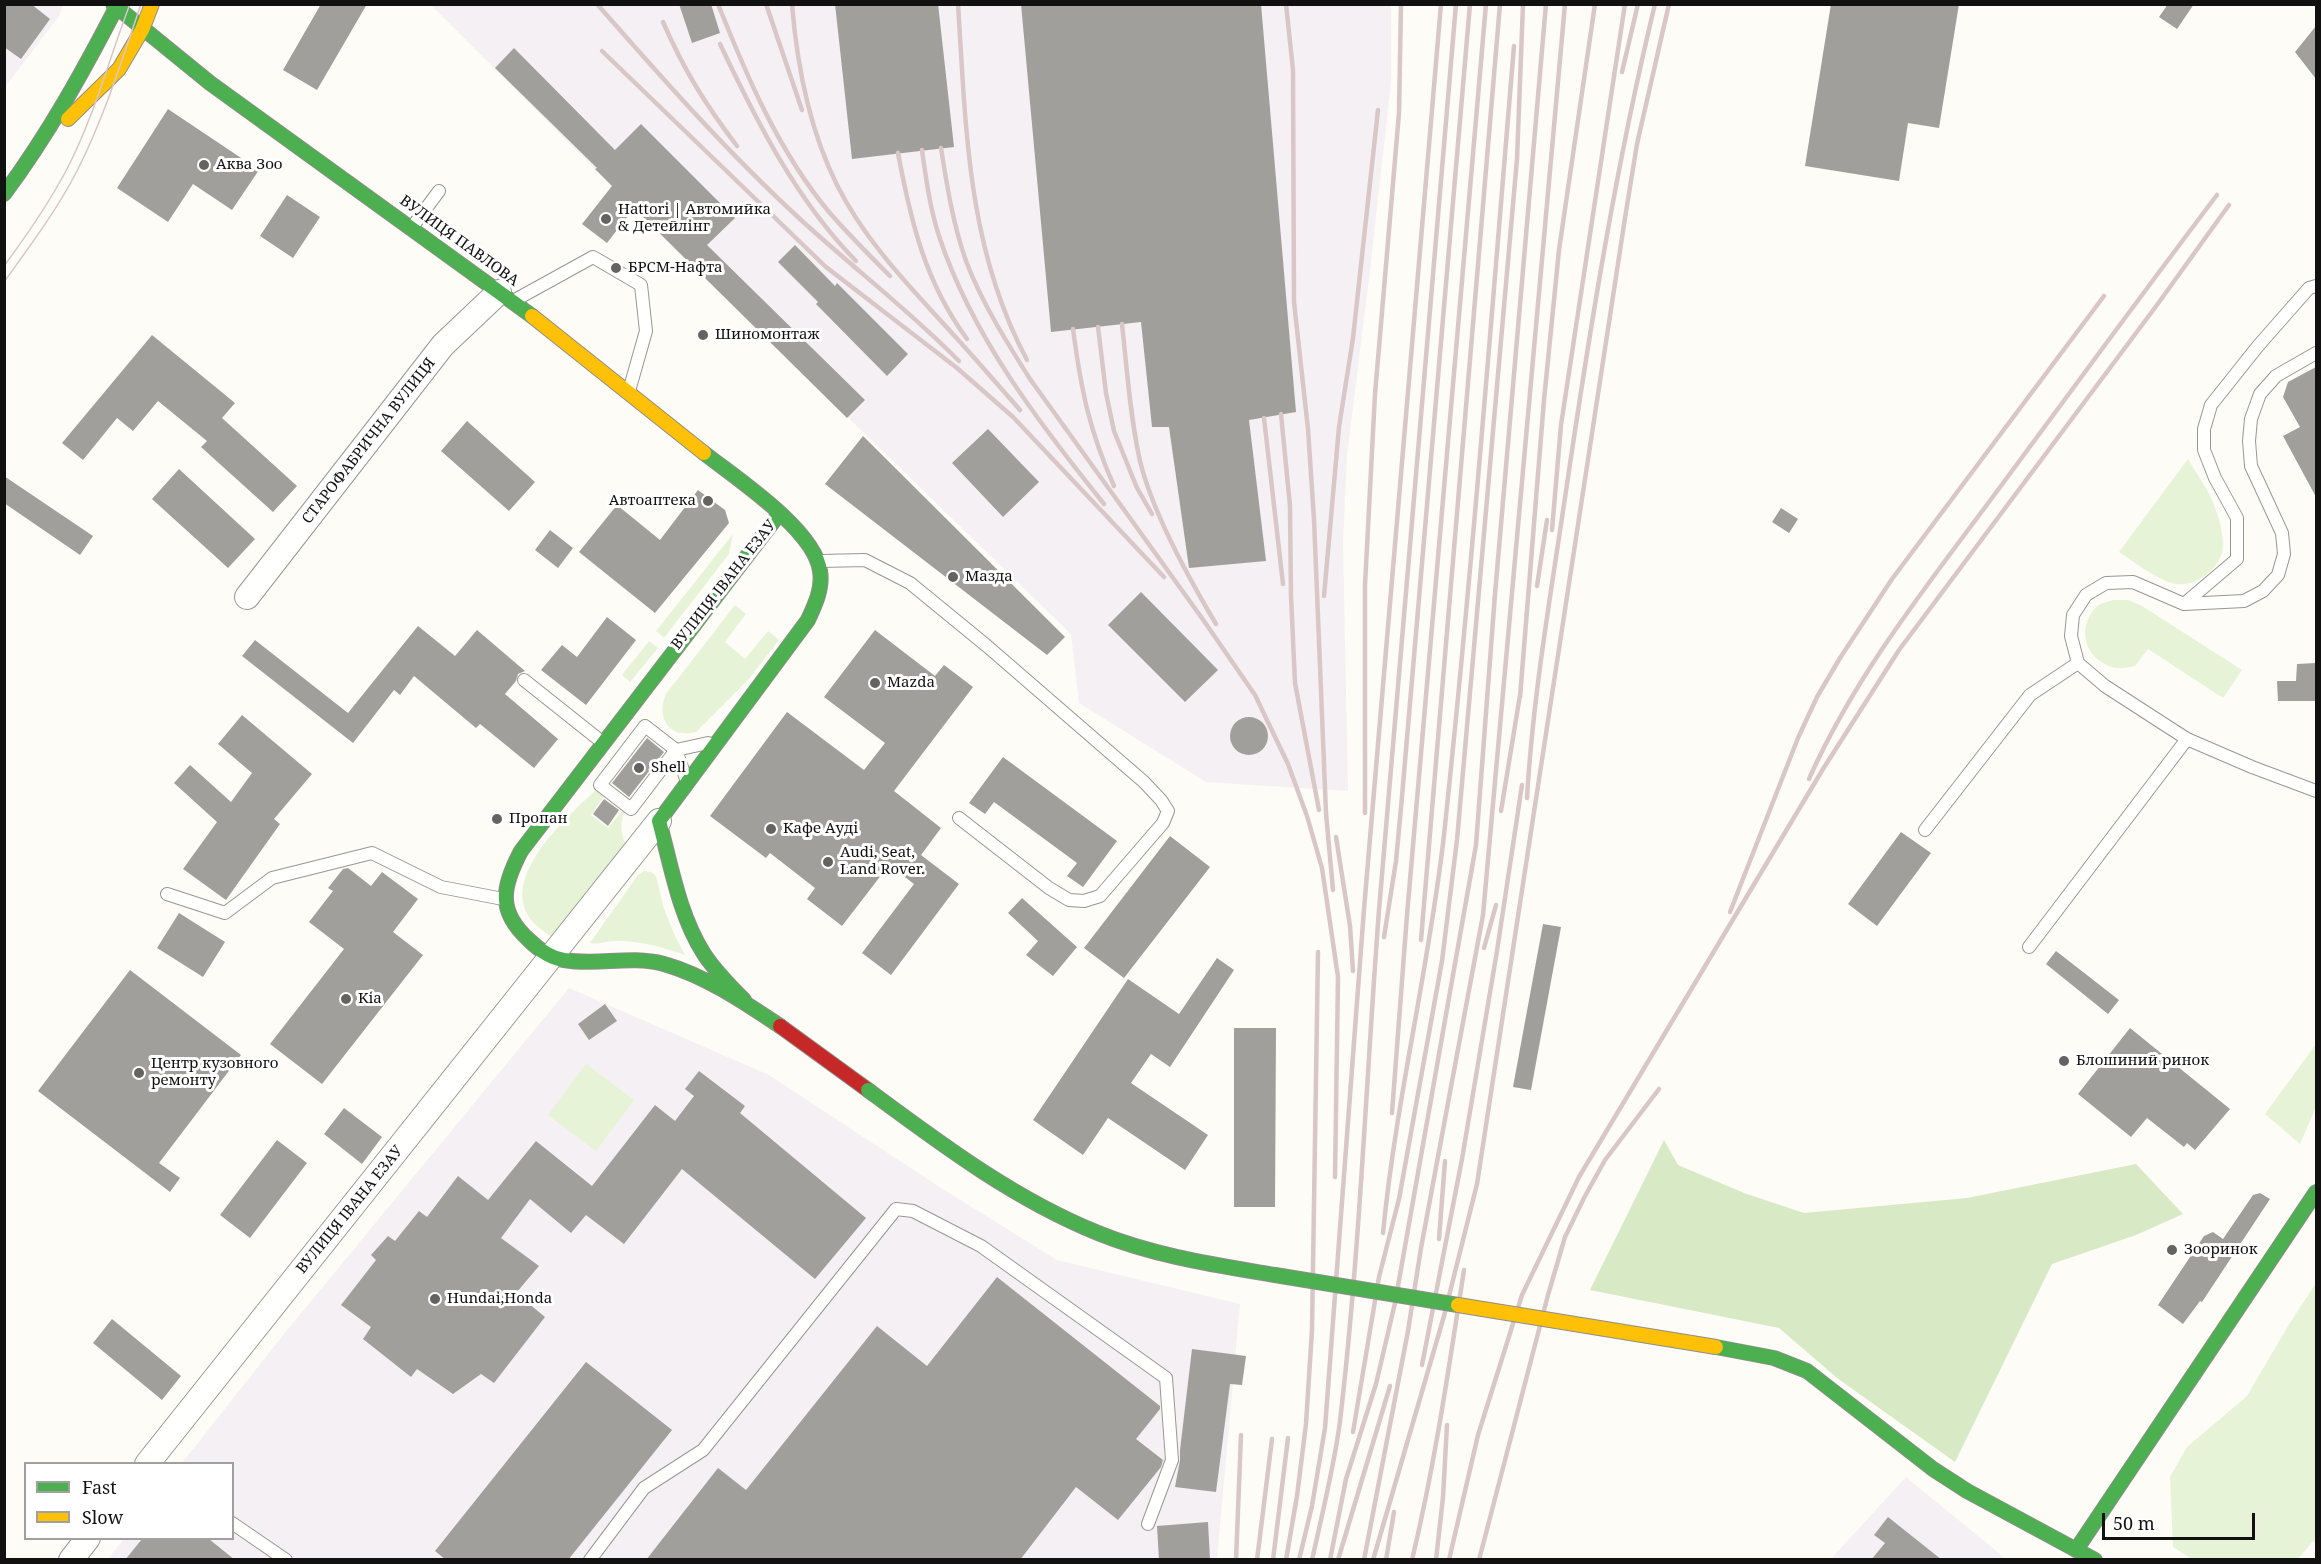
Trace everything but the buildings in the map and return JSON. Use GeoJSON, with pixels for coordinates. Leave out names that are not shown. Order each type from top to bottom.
{"type":"FeatureCollection","features":[{"type":"Feature","properties":{"kind":"main road"},"geometry":{"type":"LineString","coordinates":[[30,159],[119,69],[142,30],[152,4]]}},
{"type":"Feature","properties":{"kind":"main road"},"geometry":{"type":"LineString","coordinates":[[4,194],[30,159],[90,58],[116,6]]}},
{"type":"Feature","properties":{"kind":"main road","name":"ВУЛИЦЯ ПАВЛОВА"},"geometry":{"type":"LineString","coordinates":[[116,6],[142,30],[279,133],[506,297],[780,513]]}},
{"type":"Feature","properties":{"kind":"main road","name":"ВУЛИЦЯ ІВАНА ЕЗАУ"},"geometry":{"type":"LineString","coordinates":[[505,900],[509,871],[521,851],[780,513],[810,543],[819,561],[821,581],[817,602],[808,620],[687,783],[645,815]]}},
{"type":"Feature","properties":{"kind":"main road"},"geometry":{"type":"LineString","coordinates":[[645,815],[704,954],[744,1000]]}},
{"type":"Feature","properties":{"kind":"main road"},"geometry":{"type":"LineString","coordinates":[[505,900],[508,914],[514,925],[540,950],[553,957],[576,962],[644,959],[690,973],[744,1000],[981,1171],[1020,1195],[1098,1233],[1140,1248],[1209,1264],[1754,1353],[1791,1362],[1807,1371],[1933,1468],[1967,1491],[2095,1560]]}},
{"type":"Feature","properties":{"kind":"main road"},"geometry":{"type":"LineString","coordinates":[[2076,1550],[2236,1314],[2316,1189]]}},
{"type":"Feature","properties":{"kind":"street","name":"СТАРОФАБРИЧНА ВУЛИЦЯ"},"geometry":{"type":"LineString","coordinates":[[247,597],[443,345],[506,297]]}},
{"type":"Feature","properties":{"kind":"street","name":"ВУЛИЦЯ ІВАНА ЕЗАУ"},"geometry":{"type":"LineString","coordinates":[[149,1462],[553,957],[645,815]]}},
{"type":"Feature","properties":{"kind":"street"},"geometry":{"type":"LineString","coordinates":[[71,1560],[87,1540]]}},
{"type":"Feature","properties":{"kind":"lane"},"geometry":{"type":"LineString","coordinates":[[412,227],[439,191]]}},
{"type":"Feature","properties":{"kind":"lane"},"geometry":{"type":"LineString","coordinates":[[506,297],[593,257],[641,285],[646,331],[629,392]]}},
{"type":"Feature","properties":{"kind":"lane"},"geometry":{"type":"LineString","coordinates":[[2184,604],[2237,559],[2237,518],[2215,478],[2204,450],[2204,429],[2211,405],[2293,305],[2309,288],[2316,286]]}},
{"type":"Feature","properties":{"kind":"lane"},"geometry":{"type":"LineString","coordinates":[[2316,353],[2277,376],[2260,394],[2251,419],[2249,441],[2251,466],[2282,533],[2284,554],[2278,575],[2263,591],[2244,602],[2184,604],[2133,582],[2106,583],[2086,595],[2073,615],[2071,636],[2078,663],[2105,686],[2187,739],[2316,791]]}},
{"type":"Feature","properties":{"kind":"lane"},"geometry":{"type":"LineString","coordinates":[[819,561],[865,560],[910,583],[987,646],[1144,782],[1168,811],[1163,823],[1100,896],[1084,902],[1069,900],[1049,888],[959,818]]}},
{"type":"Feature","properties":{"kind":"lane"},"geometry":{"type":"LineString","coordinates":[[1925,830],[2030,695],[2078,663]]}},
{"type":"Feature","properties":{"kind":"lane"},"geometry":{"type":"LineString","coordinates":[[524,680],[603,743]]}},
{"type":"Feature","properties":{"kind":"lane"},"geometry":{"type":"LineString","coordinates":[[640,693],[645,726],[676,750],[687,783]]}},
{"type":"Feature","properties":{"kind":"lane"},"geometry":{"type":"LineString","coordinates":[[600,785],[645,726]]}},
{"type":"Feature","properties":{"kind":"lane"},"geometry":{"type":"LineString","coordinates":[[2029,947],[2187,739]]}},
{"type":"Feature","properties":{"kind":"lane"},"geometry":{"type":"LineString","coordinates":[[676,750],[718,741]]}},
{"type":"Feature","properties":{"kind":"lane"},"geometry":{"type":"LineString","coordinates":[[572,784],[600,785],[645,815],[676,750]]}},
{"type":"Feature","properties":{"kind":"lane"},"geometry":{"type":"LineString","coordinates":[[167,894],[225,913],[272,878],[372,853],[441,887],[505,900]]}},
{"type":"Feature","properties":{"kind":"lane"},"geometry":{"type":"LineString","coordinates":[[590,1560],[644,1488],[703,1450],[896,1209],[913,1211],[981,1246],[1166,1378],[1172,1460],[1148,1524]]}},
{"type":"Feature","properties":{"kind":"lane"},"geometry":{"type":"LineString","coordinates":[[234,1524],[286,1560]]}},
{"type":"Feature","properties":{"kind":"shaded area"},"geometry":{"type":"Polygon","coordinates":[[[5,5],[63,5],[59,16],[5,87],[5,5]]]}},
{"type":"Feature","properties":{"kind":"shaded area"},"geometry":{"type":"Polygon","coordinates":[[[431,5],[1391,5],[1391,83],[1347,455],[1343,542],[1348,791],[1206,782],[1079,703],[1071,634],[689,263],[431,5]]]}},
{"type":"Feature","properties":{"kind":"shaded area"},"geometry":{"type":"Polygon","coordinates":[[[569,988],[769,1075],[941,1188],[1057,1260],[1240,1304],[1217,1559],[107,1560],[123,1540],[234,1540],[234,1462],[183,1462],[284,1334],[569,988]]]}},
{"type":"Feature","properties":{"kind":"shaded area"},"geometry":{"type":"Polygon","coordinates":[[[1906,1477],[2006,1559],[1830,1560],[1906,1477]]]}},
{"type":"Feature","properties":{"kind":"green space"},"geometry":{"type":"Polygon","coordinates":[[[2188,459],[2213,502],[2220,524],[2223,548],[2219,560],[2210,572],[2190,583],[2175,584],[2154,575],[2119,552],[2188,459]]]}},
{"type":"Feature","properties":{"kind":"green space"},"geometry":{"type":"Polygon","coordinates":[[[733,534],[729,554],[664,638],[656,631],[733,534]]]}},
{"type":"Feature","properties":{"kind":"green space"},"geometry":{"type":"Polygon","coordinates":[[[2113,600],[2128,600],[2142,606],[2242,670],[2223,698],[2148,649],[2135,666],[2116,668],[2097,659],[2087,644],[2086,625],[2096,607],[2113,600]]]}},
{"type":"Feature","properties":{"kind":"green space"},"geometry":{"type":"Polygon","coordinates":[[[735,605],[746,614],[725,642],[745,659],[768,631],[779,640],[748,680],[696,732],[678,732],[667,724],[664,718],[663,703],[666,694],[735,605]]]}},
{"type":"Feature","properties":{"kind":"green space"},"geometry":{"type":"Polygon","coordinates":[[[649,641],[658,648],[630,682],[622,675],[649,641]]]}},
{"type":"Feature","properties":{"kind":"green space"},"geometry":{"type":"Polygon","coordinates":[[[597,789],[605,795],[591,815],[608,828],[623,810],[625,811],[622,830],[627,848],[553,938],[532,921],[524,904],[523,886],[540,849],[554,831],[597,789]]]}},
{"type":"Feature","properties":{"kind":"green space"},"geometry":{"type":"Polygon","coordinates":[[[644,871],[656,876],[664,909],[685,955],[641,943],[614,941],[590,943],[638,875],[644,871]]]}},
{"type":"Feature","properties":{"kind":"green space"},"geometry":{"type":"Polygon","coordinates":[[[2316,1044],[2316,1107],[2300,1144],[2265,1114],[2316,1044]]]}},
{"type":"Feature","properties":{"kind":"green space"},"geometry":{"type":"Polygon","coordinates":[[[586,1064],[634,1100],[596,1151],[548,1115],[586,1064]]]}},
{"type":"Feature","properties":{"kind":"green space"},"geometry":{"type":"Polygon","coordinates":[[[1664,1140],[1678,1165],[1744,1193],[1804,1213],[1967,1198],[2136,1164],[2183,1214],[2136,1235],[2052,1264],[1955,1462],[1837,1378],[1779,1328],[1590,1290],[1664,1140]]]}},
{"type":"Feature","properties":{"kind":"green space"},"geometry":{"type":"Polygon","coordinates":[[[2316,1283],[2316,1543],[2313,1541],[2298,1559],[2192,1559],[2173,1547],[2170,1477],[2187,1447],[2247,1396],[2316,1283]]]}},
{"type":"Feature","properties":{"kind":"tram line"},"geometry":{"type":"LineString","coordinates":[[4,266],[60,182],[77,149],[130,4]]}},
{"type":"Feature","properties":{"kind":"tram line"},"geometry":{"type":"LineString","coordinates":[[4,282],[52,214],[87,151],[120,67],[141,4]]}},
{"type":"Feature","properties":{"kind":"railway"},"geometry":{"type":"LineString","coordinates":[[597,4],[696,114],[773,194],[959,361]]}},
{"type":"Feature","properties":{"kind":"railway"},"geometry":{"type":"LineString","coordinates":[[718,4],[753,86],[795,164],[829,212],[890,276]]}},
{"type":"Feature","properties":{"kind":"railway"},"geometry":{"type":"LineString","coordinates":[[766,4],[802,110]]}},
{"type":"Feature","properties":{"kind":"railway"},"geometry":{"type":"LineString","coordinates":[[792,4],[797,51],[812,119],[827,164],[848,206],[874,244],[904,280],[1020,410]]}},
{"type":"Feature","properties":{"kind":"railway"},"geometry":{"type":"LineString","coordinates":[[958,4],[968,142],[981,231],[992,275],[1007,318],[1027,360]]}},
{"type":"Feature","properties":{"kind":"railway"},"geometry":{"type":"LineString","coordinates":[[1286,4],[1293,70],[1294,302],[1308,429],[1314,519],[1326,813],[1333,890]]}},
{"type":"Feature","properties":{"kind":"railway"},"geometry":{"type":"LineString","coordinates":[[1365,813],[1365,585],[1375,394],[1399,113],[1401,4]]}},
{"type":"Feature","properties":{"kind":"railway"},"geometry":{"type":"LineString","coordinates":[[1299,1560],[1312,1506],[1325,1428],[1364,909],[1441,4]]}},
{"type":"Feature","properties":{"kind":"railway"},"geometry":{"type":"LineString","coordinates":[[1312,1560],[1334,1456],[1347,1357],[1358,1230],[1379,910],[1456,4]]}},
{"type":"Feature","properties":{"kind":"railway"},"geometry":{"type":"LineString","coordinates":[[1384,937],[1396,861],[1401,808],[1470,4]]}},
{"type":"Feature","properties":{"kind":"railway"},"geometry":{"type":"LineString","coordinates":[[1392,1113],[1486,4]]}},
{"type":"Feature","properties":{"kind":"railway"},"geometry":{"type":"LineString","coordinates":[[1421,940],[1500,4]]}},
{"type":"Feature","properties":{"kind":"railway"},"geometry":{"type":"LineString","coordinates":[[1353,1432],[1379,1277],[1399,1199],[1442,961],[1457,840],[1517,159],[1523,4]]}},
{"type":"Feature","properties":{"kind":"railway"},"geometry":{"type":"LineString","coordinates":[[1330,1560],[1346,1479],[1376,1384],[1395,1303],[1476,845],[1495,594],[1546,4]]}},
{"type":"Feature","properties":{"kind":"railway"},"geometry":{"type":"LineString","coordinates":[[1364,1560],[1483,915],[1565,4]]}},
{"type":"Feature","properties":{"kind":"railway"},"geometry":{"type":"LineString","coordinates":[[1520,697],[1544,400],[1559,250],[1595,4]]}},
{"type":"Feature","properties":{"kind":"railway"},"geometry":{"type":"LineString","coordinates":[[1552,530],[1561,425],[1625,4]]}},
{"type":"Feature","properties":{"kind":"railway"},"geometry":{"type":"LineString","coordinates":[[1622,72],[1638,4]]}},
{"type":"Feature","properties":{"kind":"railway"},"geometry":{"type":"LineString","coordinates":[[1527,798],[1543,644],[1585,369],[1616,186],[1655,4]]}},
{"type":"Feature","properties":{"kind":"railway"},"geometry":{"type":"LineString","coordinates":[[1373,1560],[1444,1316],[1477,1184],[1637,144],[1669,4]]}},
{"type":"Feature","properties":{"kind":"railway"},"geometry":{"type":"LineString","coordinates":[[663,22],[696,86],[737,146]]}},
{"type":"Feature","properties":{"kind":"railway"},"geometry":{"type":"LineString","coordinates":[[720,44],[763,130],[796,186],[814,212],[856,261]]}},
{"type":"Feature","properties":{"kind":"railway"},"geometry":{"type":"LineString","coordinates":[[1383,1233],[1396,1133],[1438,885],[1444,835],[1473,540],[1514,46]]}},
{"type":"Feature","properties":{"kind":"railway"},"geometry":{"type":"LineString","coordinates":[[602,51],[826,267],[957,368],[1013,417],[1164,577]]}},
{"type":"Feature","properties":{"kind":"railway"},"geometry":{"type":"LineString","coordinates":[[1324,596],[1339,427],[1353,338],[1378,110]]}},
{"type":"Feature","properties":{"kind":"railway"},"geometry":{"type":"LineString","coordinates":[[941,148],[961,247],[972,277],[995,322],[1030,379],[1255,695],[1288,764],[1307,816],[1322,868],[1338,977],[1335,1177]]}},
{"type":"Feature","properties":{"kind":"railway"},"geometry":{"type":"LineString","coordinates":[[922,150],[939,236],[970,309],[1032,410],[1104,504]]}},
{"type":"Feature","properties":{"kind":"railway"},"geometry":{"type":"LineString","coordinates":[[898,153],[914,227],[930,273],[940,296],[967,339]]}},
{"type":"Feature","properties":{"kind":"railway"},"geometry":{"type":"LineString","coordinates":[[1809,779],[1848,704],[1893,634],[2217,195]]}},
{"type":"Feature","properties":{"kind":"railway"},"geometry":{"type":"LineString","coordinates":[[1449,1560],[1478,1435],[1522,1295],[1579,1177],[1823,769],[1899,650],[2229,205]]}},
{"type":"Feature","properties":{"kind":"railway"},"geometry":{"type":"LineString","coordinates":[[1730,912],[1798,738],[1817,697],[1840,658],[1892,579],[2104,296]]}},
{"type":"Feature","properties":{"kind":"railway"},"geometry":{"type":"LineString","coordinates":[[1122,324],[1134,427],[1146,481],[1172,545],[1216,624]]}},
{"type":"Feature","properties":{"kind":"railway"},"geometry":{"type":"LineString","coordinates":[[1098,327],[1106,393],[1114,431],[1137,488],[1152,514]]}},
{"type":"Feature","properties":{"kind":"railway"},"geometry":{"type":"LineString","coordinates":[[1073,329],[1087,409],[1105,466],[1114,486]]}},
{"type":"Feature","properties":{"kind":"railway"},"geometry":{"type":"LineString","coordinates":[[1281,414],[1290,506],[1295,683],[1319,810]]}},
{"type":"Feature","properties":{"kind":"railway"},"geometry":{"type":"LineString","coordinates":[[1264,418],[1283,584]]}},
{"type":"Feature","properties":{"kind":"railway"},"geometry":{"type":"LineString","coordinates":[[1537,586],[1547,520]]}},
{"type":"Feature","properties":{"kind":"railway"},"geometry":{"type":"LineString","coordinates":[[1501,811],[1521,689]]}},
{"type":"Feature","properties":{"kind":"railway"},"geometry":{"type":"LineString","coordinates":[[1422,1365],[1462,1159],[1522,785]]}},
{"type":"Feature","properties":{"kind":"railway"},"geometry":{"type":"LineString","coordinates":[[1336,837],[1350,926],[1353,971]]}},
{"type":"Feature","properties":{"kind":"railway"},"geometry":{"type":"LineString","coordinates":[[1484,948],[1496,905]]}},
{"type":"Feature","properties":{"kind":"railway"},"geometry":{"type":"LineString","coordinates":[[1286,1560],[1306,1424],[1312,1330],[1318,952]]}},
{"type":"Feature","properties":{"kind":"railway"},"geometry":{"type":"LineString","coordinates":[[1479,1560],[1565,1237],[1605,1160],[1659,1089]]}},
{"type":"Feature","properties":{"kind":"railway"},"geometry":{"type":"LineString","coordinates":[[1439,1239],[1445,1161]]}},
{"type":"Feature","properties":{"kind":"railway"},"geometry":{"type":"LineString","coordinates":[[1412,1560],[1435,1452],[1464,1270]]}},
{"type":"Feature","properties":{"kind":"railway"},"geometry":{"type":"LineString","coordinates":[[1338,1560],[1390,1386]]}},
{"type":"Feature","properties":{"kind":"railway"},"geometry":{"type":"LineString","coordinates":[[1436,1560],[1443,1497],[1447,1425]]}},
{"type":"Feature","properties":{"kind":"railway"},"geometry":{"type":"LineString","coordinates":[[1236,1560],[1241,1435]]}},
{"type":"Feature","properties":{"kind":"railway"},"geometry":{"type":"LineString","coordinates":[[1273,1560],[1288,1438]]}},
{"type":"Feature","properties":{"kind":"railway"},"geometry":{"type":"LineString","coordinates":[[1257,1560],[1272,1439]]}},
{"type":"Feature","properties":{"kind":"railway"},"geometry":{"type":"LineString","coordinates":[[1386,1560],[1394,1512]]}},
{"type":"Feature","properties":{"kind":"traffic: fast"},"geometry":{"type":"LineString","coordinates":[[113,4],[210,83],[532,316]]}},
{"type":"Feature","properties":{"kind":"traffic: fast"},"geometry":{"type":"LineString","coordinates":[[4,194],[36,149],[65,102],[118,4]]}},
{"type":"Feature","properties":{"kind":"traffic: fast"},"geometry":{"type":"LineString","coordinates":[[704,453],[790,522],[815,555],[821,577],[818,596],[808,620],[659,821],[682,906],[695,939],[713,966],[744,1000]]}},
{"type":"Feature","properties":{"kind":"traffic: fast"},"geometry":{"type":"LineString","coordinates":[[780,513],[521,851],[510,876],[506,898],[507,909],[519,929],[537,947],[549,955],[577,962],[638,960],[664,964],[710,983],[780,1026]]}},
{"type":"Feature","properties":{"kind":"traffic: fast"},"geometry":{"type":"LineString","coordinates":[[868,1090],[951,1150],[1008,1187],[1067,1219],[1119,1241],[1163,1254],[1208,1263],[1458,1305]]}},
{"type":"Feature","properties":{"kind":"traffic: fast"},"geometry":{"type":"LineString","coordinates":[[2076,1550],[2316,1192]]}},
{"type":"Feature","properties":{"kind":"traffic: fast"},"geometry":{"type":"LineString","coordinates":[[1716,1347],[1774,1358],[1807,1371],[1933,1469],[1967,1491],[2095,1560]]}},
{"type":"Feature","properties":{"kind":"traffic: slow"},"geometry":{"type":"LineString","coordinates":[[68,119],[119,69],[142,30],[152,4]]}},
{"type":"Feature","properties":{"kind":"traffic: slow"},"geometry":{"type":"LineString","coordinates":[[532,316],[704,453]]}},
{"type":"Feature","properties":{"kind":"traffic: slow"},"geometry":{"type":"LineString","coordinates":[[1458,1305],[1716,1347]]}},
{"type":"Feature","properties":{"kind":"traffic: jam"},"geometry":{"type":"LineString","coordinates":[[780,1026],[868,1090]]}},
{"type":"Feature","properties":{"kind":"place","name":"Аква Зоо"},"geometry":{"type":"Point","coordinates":[204,165]}},
{"type":"Feature","properties":{"kind":"place","name":"Hattori | Автомийка & Детейлінг"},"geometry":{"type":"Point","coordinates":[606,219]}},
{"type":"Feature","properties":{"kind":"place","name":"БРСМ-Нафта"},"geometry":{"type":"Point","coordinates":[616,268]}},
{"type":"Feature","properties":{"kind":"place","name":"Шиномонтаж"},"geometry":{"type":"Point","coordinates":[703,335]}},
{"type":"Feature","properties":{"kind":"place","name":"Автоаптека"},"geometry":{"type":"Point","coordinates":[708,501]}},
{"type":"Feature","properties":{"kind":"place","name":"Мазда"},"geometry":{"type":"Point","coordinates":[953,577]}},
{"type":"Feature","properties":{"kind":"place","name":"Mazda"},"geometry":{"type":"Point","coordinates":[875,683]}},
{"type":"Feature","properties":{"kind":"place","name":"Shell"},"geometry":{"type":"Point","coordinates":[639,768]}},
{"type":"Feature","properties":{"kind":"place","name":"Пропан"},"geometry":{"type":"Point","coordinates":[497,819]}},
{"type":"Feature","properties":{"kind":"place","name":"Кафе Ауді"},"geometry":{"type":"Point","coordinates":[771,829]}},
{"type":"Feature","properties":{"kind":"place","name":"Audi, Seat, Land Rover."},"geometry":{"type":"Point","coordinates":[828,862]}},
{"type":"Feature","properties":{"kind":"place","name":"Kia"},"geometry":{"type":"Point","coordinates":[346,999]}},
{"type":"Feature","properties":{"kind":"place","name":"Блошиний ринок"},"geometry":{"type":"Point","coordinates":[2064,1061]}},
{"type":"Feature","properties":{"kind":"place","name":"Центр кузовного ремонту"},"geometry":{"type":"Point","coordinates":[139,1073]}},
{"type":"Feature","properties":{"kind":"place","name":"Зооринок"},"geometry":{"type":"Point","coordinates":[2172,1250]}},
{"type":"Feature","properties":{"kind":"place","name":"Hundai,Honda"},"geometry":{"type":"Point","coordinates":[435,1299]}}]}
